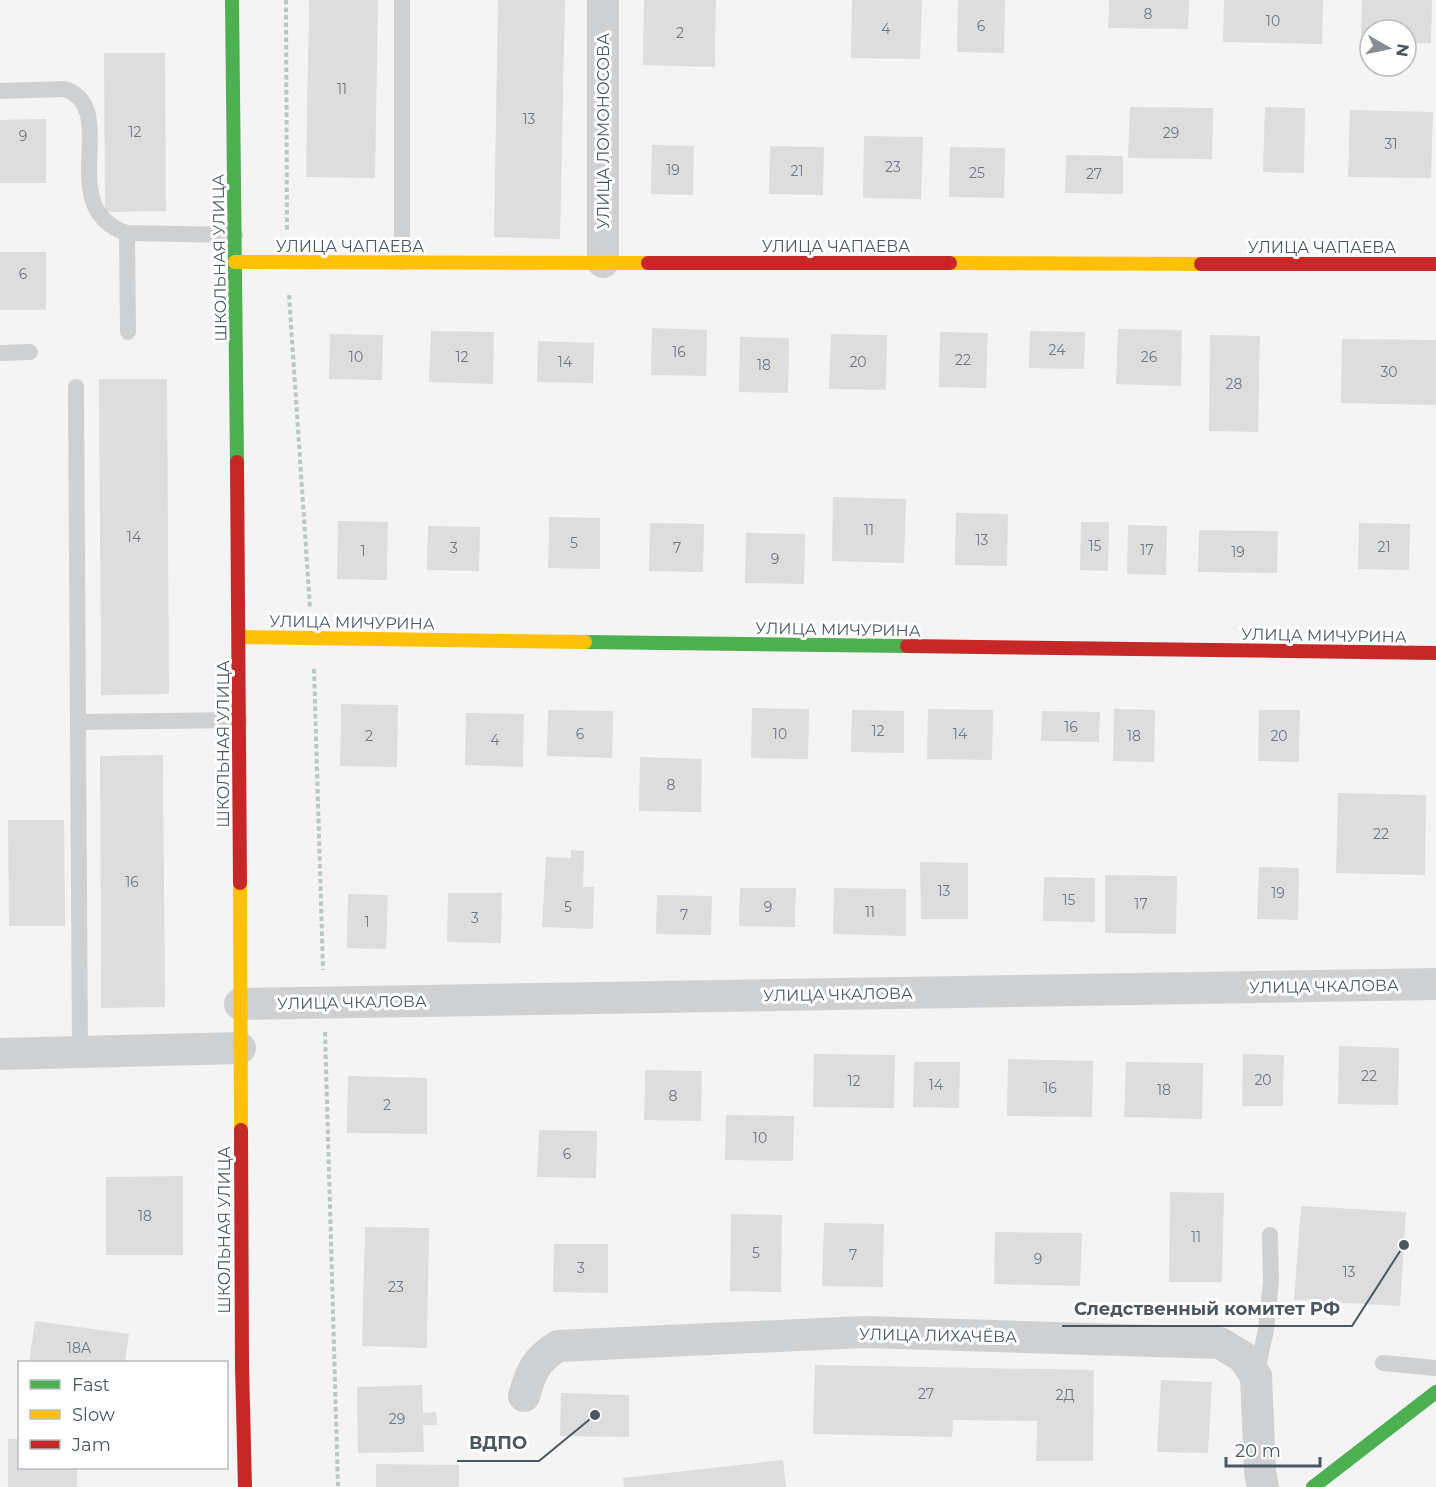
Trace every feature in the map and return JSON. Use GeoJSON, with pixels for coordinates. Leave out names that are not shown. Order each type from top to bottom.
{"type":"FeatureCollection","features":[{"type":"Feature","properties":{"kind":"street","name":"ШКОЛЬНАЯ УЛИЦА"},"geometry":{"type":"LineString","coordinates":[[232,0],[239,637],[242,1354],[245,1487]]}},
{"type":"Feature","properties":{"kind":"street","name":"УЛИЦА ЛОМОНОСОВА"},"geometry":{"type":"LineString","coordinates":[[603,0],[603,262]]}},
{"type":"Feature","properties":{"kind":"street","name":"УЛИЦА ЧАПАЕВА"},"geometry":{"type":"LineString","coordinates":[[236,262],[1436,264]]}},
{"type":"Feature","properties":{"kind":"street","name":"УЛИЦА МИЧУРИНА"},"geometry":{"type":"LineString","coordinates":[[239,637],[1436,653]]}},
{"type":"Feature","properties":{"kind":"street","name":"УЛИЦА ЧКАЛОВА"},"geometry":{"type":"LineString","coordinates":[[240,1004],[1436,984]]}},
{"type":"Feature","properties":{"kind":"street"},"geometry":{"type":"LineString","coordinates":[[0,1054],[240,1048]]}},
{"type":"Feature","properties":{"kind":"street","name":"УЛИЦА ЛИХАЧЁВА"},"geometry":{"type":"LineString","coordinates":[[524,1396],[532,1370],[545,1354],[558,1346],[864,1332],[1221,1343],[1243,1357],[1256,1376]]}},
{"type":"Feature","properties":{"kind":"street"},"geometry":{"type":"LineString","coordinates":[[1256,1376],[1260,1472],[1263,1487]]}},
{"type":"Feature","properties":{"kind":"street"},"geometry":{"type":"LineString","coordinates":[[1313,1487],[1436,1392]]}},
{"type":"Feature","properties":{"kind":"lane"},"geometry":{"type":"LineString","coordinates":[[402,0],[402,262]]}},
{"type":"Feature","properties":{"kind":"lane"},"geometry":{"type":"LineString","coordinates":[[0,91],[65,89],[75,92],[84,100],[88,114],[91,192],[95,209],[114,229],[127,233],[235,235]]}},
{"type":"Feature","properties":{"kind":"lane"},"geometry":{"type":"LineString","coordinates":[[127,233],[128,333]]}},
{"type":"Feature","properties":{"kind":"lane"},"geometry":{"type":"LineString","coordinates":[[0,353],[30,352]]}},
{"type":"Feature","properties":{"kind":"lane"},"geometry":{"type":"LineString","coordinates":[[76,387],[80,1052]]}},
{"type":"Feature","properties":{"kind":"lane"},"geometry":{"type":"LineString","coordinates":[[78,722],[239,720]]}},
{"type":"Feature","properties":{"kind":"lane"},"geometry":{"type":"LineString","coordinates":[[1256,1376],[1266,1330],[1271,1281],[1270,1235]]}},
{"type":"Feature","properties":{"kind":"lane"},"geometry":{"type":"LineString","coordinates":[[1383,1362],[1436,1368]]}},
{"type":"Feature","properties":{"kind":"path"},"geometry":{"type":"LineString","coordinates":[[286,0],[287,262],[313,638],[338,1487]]}},
{"type":"Feature","properties":{"kind":"building"},"geometry":{"type":"Polygon","coordinates":[[[309,0],[378,0],[375,178],[306,177],[309,0]]]}},
{"type":"Feature","properties":{"kind":"building"},"geometry":{"type":"Polygon","coordinates":[[[498,0],[565,0],[560,239],[494,237],[498,0]]]}},
{"type":"Feature","properties":{"kind":"building"},"geometry":{"type":"Polygon","coordinates":[[[644,0],[716,0],[715,67],[643,65],[644,0]]]}},
{"type":"Feature","properties":{"kind":"building"},"geometry":{"type":"Polygon","coordinates":[[[852,0],[922,0],[920,59],[851,58],[852,0]]]}},
{"type":"Feature","properties":{"kind":"building"},"geometry":{"type":"Polygon","coordinates":[[[958,0],[1005,0],[1004,53],[957,52],[958,0]]]}},
{"type":"Feature","properties":{"kind":"building"},"geometry":{"type":"Polygon","coordinates":[[[1109,0],[1189,0],[1188,29],[1108,28],[1109,0]]]}},
{"type":"Feature","properties":{"kind":"building"},"geometry":{"type":"Polygon","coordinates":[[[1224,0],[1323,0],[1322,44],[1223,42],[1224,0]]]}},
{"type":"Feature","properties":{"kind":"building"},"geometry":{"type":"Polygon","coordinates":[[[1362,0],[1432,0],[1431,43],[1418,43],[1418,18],[1362,18],[1362,0]]]}},
{"type":"Feature","properties":{"kind":"building"},"geometry":{"type":"Polygon","coordinates":[[[104,53],[165,53],[166,211],[105,212],[104,53]]]}},
{"type":"Feature","properties":{"kind":"building"},"geometry":{"type":"Polygon","coordinates":[[[1130,107],[1213,108],[1212,159],[1128,158],[1130,107]]]}},
{"type":"Feature","properties":{"kind":"building"},"geometry":{"type":"Polygon","coordinates":[[[1265,107],[1305,108],[1304,173],[1263,172],[1265,107]]]}},
{"type":"Feature","properties":{"kind":"building"},"geometry":{"type":"Polygon","coordinates":[[[1350,110],[1433,112],[1431,178],[1348,177],[1350,110]]]}},
{"type":"Feature","properties":{"kind":"building"},"geometry":{"type":"Polygon","coordinates":[[[46,119],[46,183],[0,183],[0,120],[46,119]]]}},
{"type":"Feature","properties":{"kind":"building"},"geometry":{"type":"Polygon","coordinates":[[[864,136],[923,137],[921,199],[863,198],[864,136]]]}},
{"type":"Feature","properties":{"kind":"building"},"geometry":{"type":"Polygon","coordinates":[[[652,145],[694,146],[693,195],[651,194],[652,145]]]}},
{"type":"Feature","properties":{"kind":"building"},"geometry":{"type":"Polygon","coordinates":[[[770,146],[824,147],[823,195],[769,194],[770,146]]]}},
{"type":"Feature","properties":{"kind":"building"},"geometry":{"type":"Polygon","coordinates":[[[950,147],[1005,148],[1004,198],[949,197],[950,147]]]}},
{"type":"Feature","properties":{"kind":"building"},"geometry":{"type":"Polygon","coordinates":[[[1066,155],[1123,156],[1123,194],[1065,193],[1066,155]]]}},
{"type":"Feature","properties":{"kind":"building"},"geometry":{"type":"Polygon","coordinates":[[[0,252],[46,252],[46,310],[0,310],[0,252]]]}},
{"type":"Feature","properties":{"kind":"building"},"geometry":{"type":"Polygon","coordinates":[[[652,328],[707,330],[706,376],[651,375],[652,328]]]}},
{"type":"Feature","properties":{"kind":"building"},"geometry":{"type":"Polygon","coordinates":[[[1118,329],[1182,330],[1181,386],[1116,384],[1118,329]]]}},
{"type":"Feature","properties":{"kind":"building"},"geometry":{"type":"Polygon","coordinates":[[[431,331],[494,332],[493,384],[429,382],[431,331]]]}},
{"type":"Feature","properties":{"kind":"building"},"geometry":{"type":"Polygon","coordinates":[[[1030,331],[1085,332],[1084,369],[1029,368],[1030,331]]]}},
{"type":"Feature","properties":{"kind":"building"},"geometry":{"type":"Polygon","coordinates":[[[940,332],[988,333],[986,388],[939,387],[940,332]]]}},
{"type":"Feature","properties":{"kind":"building"},"geometry":{"type":"Polygon","coordinates":[[[330,334],[383,335],[382,380],[329,379],[330,334]]]}},
{"type":"Feature","properties":{"kind":"building"},"geometry":{"type":"Polygon","coordinates":[[[831,334],[887,335],[886,390],[829,389],[831,334]]]}},
{"type":"Feature","properties":{"kind":"building"},"geometry":{"type":"Polygon","coordinates":[[[1210,335],[1260,336],[1258,432],[1209,431],[1210,335]]]}},
{"type":"Feature","properties":{"kind":"building"},"geometry":{"type":"Polygon","coordinates":[[[740,337],[789,338],[788,393],[739,392],[740,337]]]}},
{"type":"Feature","properties":{"kind":"building"},"geometry":{"type":"Polygon","coordinates":[[[1342,339],[1436,340],[1436,405],[1341,403],[1342,339]]]}},
{"type":"Feature","properties":{"kind":"building"},"geometry":{"type":"Polygon","coordinates":[[[538,341],[594,343],[593,383],[537,382],[538,341]]]}},
{"type":"Feature","properties":{"kind":"building"},"geometry":{"type":"Polygon","coordinates":[[[99,379],[167,379],[169,694],[101,695],[99,379]]]}},
{"type":"Feature","properties":{"kind":"building"},"geometry":{"type":"Polygon","coordinates":[[[833,497],[906,499],[904,563],[832,561],[833,497]]]}},
{"type":"Feature","properties":{"kind":"building"},"geometry":{"type":"Polygon","coordinates":[[[956,513],[1008,514],[1007,566],[955,565],[956,513]]]}},
{"type":"Feature","properties":{"kind":"building"},"geometry":{"type":"Polygon","coordinates":[[[549,517],[600,518],[600,569],[548,568],[549,517]]]}},
{"type":"Feature","properties":{"kind":"building"},"geometry":{"type":"Polygon","coordinates":[[[338,521],[388,522],[387,580],[337,579],[338,521]]]}},
{"type":"Feature","properties":{"kind":"building"},"geometry":{"type":"Polygon","coordinates":[[[1081,522],[1109,522],[1108,571],[1080,570],[1081,522]]]}},
{"type":"Feature","properties":{"kind":"building"},"geometry":{"type":"Polygon","coordinates":[[[650,523],[704,524],[703,572],[649,571],[650,523]]]}},
{"type":"Feature","properties":{"kind":"building"},"geometry":{"type":"Polygon","coordinates":[[[1359,523],[1410,524],[1409,570],[1358,569],[1359,523]]]}},
{"type":"Feature","properties":{"kind":"building"},"geometry":{"type":"Polygon","coordinates":[[[1128,525],[1167,526],[1166,575],[1127,574],[1128,525]]]}},
{"type":"Feature","properties":{"kind":"building"},"geometry":{"type":"Polygon","coordinates":[[[428,526],[480,527],[479,571],[427,570],[428,526]]]}},
{"type":"Feature","properties":{"kind":"building"},"geometry":{"type":"Polygon","coordinates":[[[1199,530],[1278,531],[1277,573],[1198,572],[1199,530]]]}},
{"type":"Feature","properties":{"kind":"building"},"geometry":{"type":"Polygon","coordinates":[[[746,533],[805,534],[804,584],[745,583],[746,533]]]}},
{"type":"Feature","properties":{"kind":"building"},"geometry":{"type":"Polygon","coordinates":[[[341,704],[398,705],[397,767],[340,766],[341,704]]]}},
{"type":"Feature","properties":{"kind":"building"},"geometry":{"type":"Polygon","coordinates":[[[752,708],[809,709],[808,759],[751,758],[752,708]]]}},
{"type":"Feature","properties":{"kind":"building"},"geometry":{"type":"Polygon","coordinates":[[[928,709],[993,710],[992,760],[927,759],[928,709]]]}},
{"type":"Feature","properties":{"kind":"building"},"geometry":{"type":"Polygon","coordinates":[[[1114,709],[1155,710],[1154,762],[1113,761],[1114,709]]]}},
{"type":"Feature","properties":{"kind":"building"},"geometry":{"type":"Polygon","coordinates":[[[548,710],[613,711],[612,758],[547,756],[548,710]]]}},
{"type":"Feature","properties":{"kind":"building"},"geometry":{"type":"Polygon","coordinates":[[[852,710],[904,711],[904,753],[851,752],[852,710]]]}},
{"type":"Feature","properties":{"kind":"building"},"geometry":{"type":"Polygon","coordinates":[[[1259,710],[1300,710],[1299,762],[1258,761],[1259,710]]]}},
{"type":"Feature","properties":{"kind":"building"},"geometry":{"type":"Polygon","coordinates":[[[1042,711],[1100,712],[1099,742],[1041,741],[1042,711]]]}},
{"type":"Feature","properties":{"kind":"building"},"geometry":{"type":"Polygon","coordinates":[[[466,713],[524,714],[523,767],[465,765],[466,713]]]}},
{"type":"Feature","properties":{"kind":"building"},"geometry":{"type":"Polygon","coordinates":[[[163,755],[165,1007],[101,1008],[100,756],[163,755]]]}},
{"type":"Feature","properties":{"kind":"building"},"geometry":{"type":"Polygon","coordinates":[[[640,757],[702,759],[701,812],[639,811],[640,757]]]}},
{"type":"Feature","properties":{"kind":"building"},"geometry":{"type":"Polygon","coordinates":[[[1338,793],[1426,795],[1425,875],[1336,873],[1338,793]]]}},
{"type":"Feature","properties":{"kind":"building"},"geometry":{"type":"Polygon","coordinates":[[[8,820],[64,820],[65,926],[9,926],[8,820]]]}},
{"type":"Feature","properties":{"kind":"building"},"geometry":{"type":"Polygon","coordinates":[[[571,850],[584,851],[583,887],[594,887],[593,929],[542,927],[546,857],[571,858],[571,850]]]}},
{"type":"Feature","properties":{"kind":"building"},"geometry":{"type":"Polygon","coordinates":[[[920,862],[968,863],[968,919],[921,919],[920,862]]]}},
{"type":"Feature","properties":{"kind":"building"},"geometry":{"type":"Polygon","coordinates":[[[1259,867],[1299,868],[1298,920],[1257,919],[1259,867]]]}},
{"type":"Feature","properties":{"kind":"building"},"geometry":{"type":"Polygon","coordinates":[[[1105,875],[1177,876],[1176,934],[1105,933],[1105,875]]]}},
{"type":"Feature","properties":{"kind":"building"},"geometry":{"type":"Polygon","coordinates":[[[1044,877],[1095,878],[1095,922],[1043,921],[1044,877]]]}},
{"type":"Feature","properties":{"kind":"building"},"geometry":{"type":"Polygon","coordinates":[[[740,888],[796,888],[795,927],[739,926],[740,888]]]}},
{"type":"Feature","properties":{"kind":"building"},"geometry":{"type":"Polygon","coordinates":[[[834,888],[906,889],[906,936],[833,934],[834,888]]]}},
{"type":"Feature","properties":{"kind":"building"},"geometry":{"type":"Polygon","coordinates":[[[448,893],[502,893],[501,943],[447,942],[448,893]]]}},
{"type":"Feature","properties":{"kind":"building"},"geometry":{"type":"Polygon","coordinates":[[[348,894],[388,895],[386,949],[347,948],[348,894]]]}},
{"type":"Feature","properties":{"kind":"building"},"geometry":{"type":"Polygon","coordinates":[[[657,895],[712,896],[711,935],[656,934],[657,895]]]}},
{"type":"Feature","properties":{"kind":"building"},"geometry":{"type":"Polygon","coordinates":[[[1339,1046],[1399,1048],[1398,1105],[1338,1104],[1339,1046]]]}},
{"type":"Feature","properties":{"kind":"building"},"geometry":{"type":"Polygon","coordinates":[[[814,1054],[895,1055],[894,1108],[813,1107],[814,1054]]]}},
{"type":"Feature","properties":{"kind":"building"},"geometry":{"type":"Polygon","coordinates":[[[1243,1054],[1284,1055],[1283,1106],[1242,1106],[1243,1054]]]}},
{"type":"Feature","properties":{"kind":"building"},"geometry":{"type":"Polygon","coordinates":[[[1008,1059],[1093,1061],[1092,1117],[1007,1116],[1008,1059]]]}},
{"type":"Feature","properties":{"kind":"building"},"geometry":{"type":"Polygon","coordinates":[[[914,1062],[960,1062],[959,1108],[913,1107],[914,1062]]]}},
{"type":"Feature","properties":{"kind":"building"},"geometry":{"type":"Polygon","coordinates":[[[1126,1062],[1203,1063],[1202,1119],[1124,1117],[1126,1062]]]}},
{"type":"Feature","properties":{"kind":"building"},"geometry":{"type":"Polygon","coordinates":[[[645,1070],[702,1071],[701,1121],[644,1120],[645,1070]]]}},
{"type":"Feature","properties":{"kind":"building"},"geometry":{"type":"Polygon","coordinates":[[[348,1076],[427,1078],[427,1134],[347,1133],[348,1076]]]}},
{"type":"Feature","properties":{"kind":"building"},"geometry":{"type":"Polygon","coordinates":[[[726,1115],[794,1116],[793,1161],[725,1160],[726,1115]]]}},
{"type":"Feature","properties":{"kind":"building"},"geometry":{"type":"Polygon","coordinates":[[[539,1130],[597,1131],[596,1178],[537,1177],[539,1130]]]}},
{"type":"Feature","properties":{"kind":"building"},"geometry":{"type":"Polygon","coordinates":[[[183,1176],[183,1255],[106,1255],[106,1177],[183,1176]]]}},
{"type":"Feature","properties":{"kind":"building"},"geometry":{"type":"Polygon","coordinates":[[[1170,1192],[1224,1193],[1222,1282],[1169,1282],[1170,1192]]]}},
{"type":"Feature","properties":{"kind":"building"},"geometry":{"type":"Polygon","coordinates":[[[1301,1206],[1406,1212],[1400,1306],[1294,1300],[1301,1206]]]}},
{"type":"Feature","properties":{"kind":"building"},"geometry":{"type":"Polygon","coordinates":[[[731,1214],[782,1215],[781,1292],[730,1291],[731,1214]]]}},
{"type":"Feature","properties":{"kind":"building"},"geometry":{"type":"Polygon","coordinates":[[[824,1223],[884,1224],[883,1287],[822,1286],[824,1223]]]}},
{"type":"Feature","properties":{"kind":"building"},"geometry":{"type":"Polygon","coordinates":[[[365,1227],[429,1228],[427,1348],[362,1346],[365,1227]]]}},
{"type":"Feature","properties":{"kind":"building"},"geometry":{"type":"Polygon","coordinates":[[[995,1232],[1082,1233],[1080,1286],[994,1284],[995,1232]]]}},
{"type":"Feature","properties":{"kind":"building"},"geometry":{"type":"Polygon","coordinates":[[[554,1244],[608,1244],[608,1293],[553,1292],[554,1244]]]}},
{"type":"Feature","properties":{"kind":"building"},"geometry":{"type":"Polygon","coordinates":[[[35,1321],[129,1334],[125,1361],[29,1361],[35,1321]]]}},
{"type":"Feature","properties":{"kind":"building"},"geometry":{"type":"Polygon","coordinates":[[[815,1365],[1094,1370],[1093,1461],[1036,1461],[1037,1421],[953,1420],[952,1437],[813,1434],[815,1365]]]}},
{"type":"Feature","properties":{"kind":"building"},"geometry":{"type":"Polygon","coordinates":[[[1161,1380],[1212,1382],[1208,1453],[1157,1452],[1161,1380]]]}},
{"type":"Feature","properties":{"kind":"building"},"geometry":{"type":"Polygon","coordinates":[[[422,1385],[423,1413],[436,1412],[437,1425],[423,1425],[424,1452],[358,1453],[357,1387],[422,1385]]]}},
{"type":"Feature","properties":{"kind":"building"},"geometry":{"type":"Polygon","coordinates":[[[561,1393],[629,1395],[629,1437],[560,1436],[561,1393]]]}},
{"type":"Feature","properties":{"kind":"building"},"geometry":{"type":"Polygon","coordinates":[[[8,1439],[18,1439],[18,1469],[77,1469],[77,1487],[8,1487],[8,1439]]]}},
{"type":"Feature","properties":{"kind":"building"},"geometry":{"type":"Polygon","coordinates":[[[783,1460],[786,1487],[624,1487],[623,1478],[783,1460]]]}},
{"type":"Feature","properties":{"kind":"building"},"geometry":{"type":"Polygon","coordinates":[[[376,1464],[459,1465],[459,1487],[376,1487],[376,1464]]]}},
{"type":"Feature","properties":{"kind":"traffic: fast"},"geometry":{"type":"LineString","coordinates":[[232,0],[237,462]]}},
{"type":"Feature","properties":{"kind":"traffic: fast"},"geometry":{"type":"LineString","coordinates":[[585,642],[907,646]]}},
{"type":"Feature","properties":{"kind":"traffic: fast"},"geometry":{"type":"LineString","coordinates":[[1313,1487],[1436,1392]]}},
{"type":"Feature","properties":{"kind":"traffic: slow"},"geometry":{"type":"LineString","coordinates":[[235,262],[648,263]]}},
{"type":"Feature","properties":{"kind":"traffic: slow"},"geometry":{"type":"LineString","coordinates":[[950,263],[1201,264]]}},
{"type":"Feature","properties":{"kind":"traffic: slow"},"geometry":{"type":"LineString","coordinates":[[239,637],[585,642]]}},
{"type":"Feature","properties":{"kind":"traffic: slow"},"geometry":{"type":"LineString","coordinates":[[240,883],[241,1130]]}},
{"type":"Feature","properties":{"kind":"traffic: jam"},"geometry":{"type":"LineString","coordinates":[[648,263],[950,263]]}},
{"type":"Feature","properties":{"kind":"traffic: jam"},"geometry":{"type":"LineString","coordinates":[[1201,264],[1436,264]]}},
{"type":"Feature","properties":{"kind":"traffic: jam"},"geometry":{"type":"LineString","coordinates":[[237,462],[240,883]]}},
{"type":"Feature","properties":{"kind":"traffic: jam"},"geometry":{"type":"LineString","coordinates":[[907,646],[1436,653]]}},
{"type":"Feature","properties":{"kind":"traffic: jam"},"geometry":{"type":"LineString","coordinates":[[241,1130],[245,1487]]}},
{"type":"Feature","properties":{"kind":"place","name":"Следственный комитет РФ"},"geometry":{"type":"Point","coordinates":[1404,1245]}},
{"type":"Feature","properties":{"kind":"place","name":"ВДПО"},"geometry":{"type":"Point","coordinates":[595,1415]}}]}
